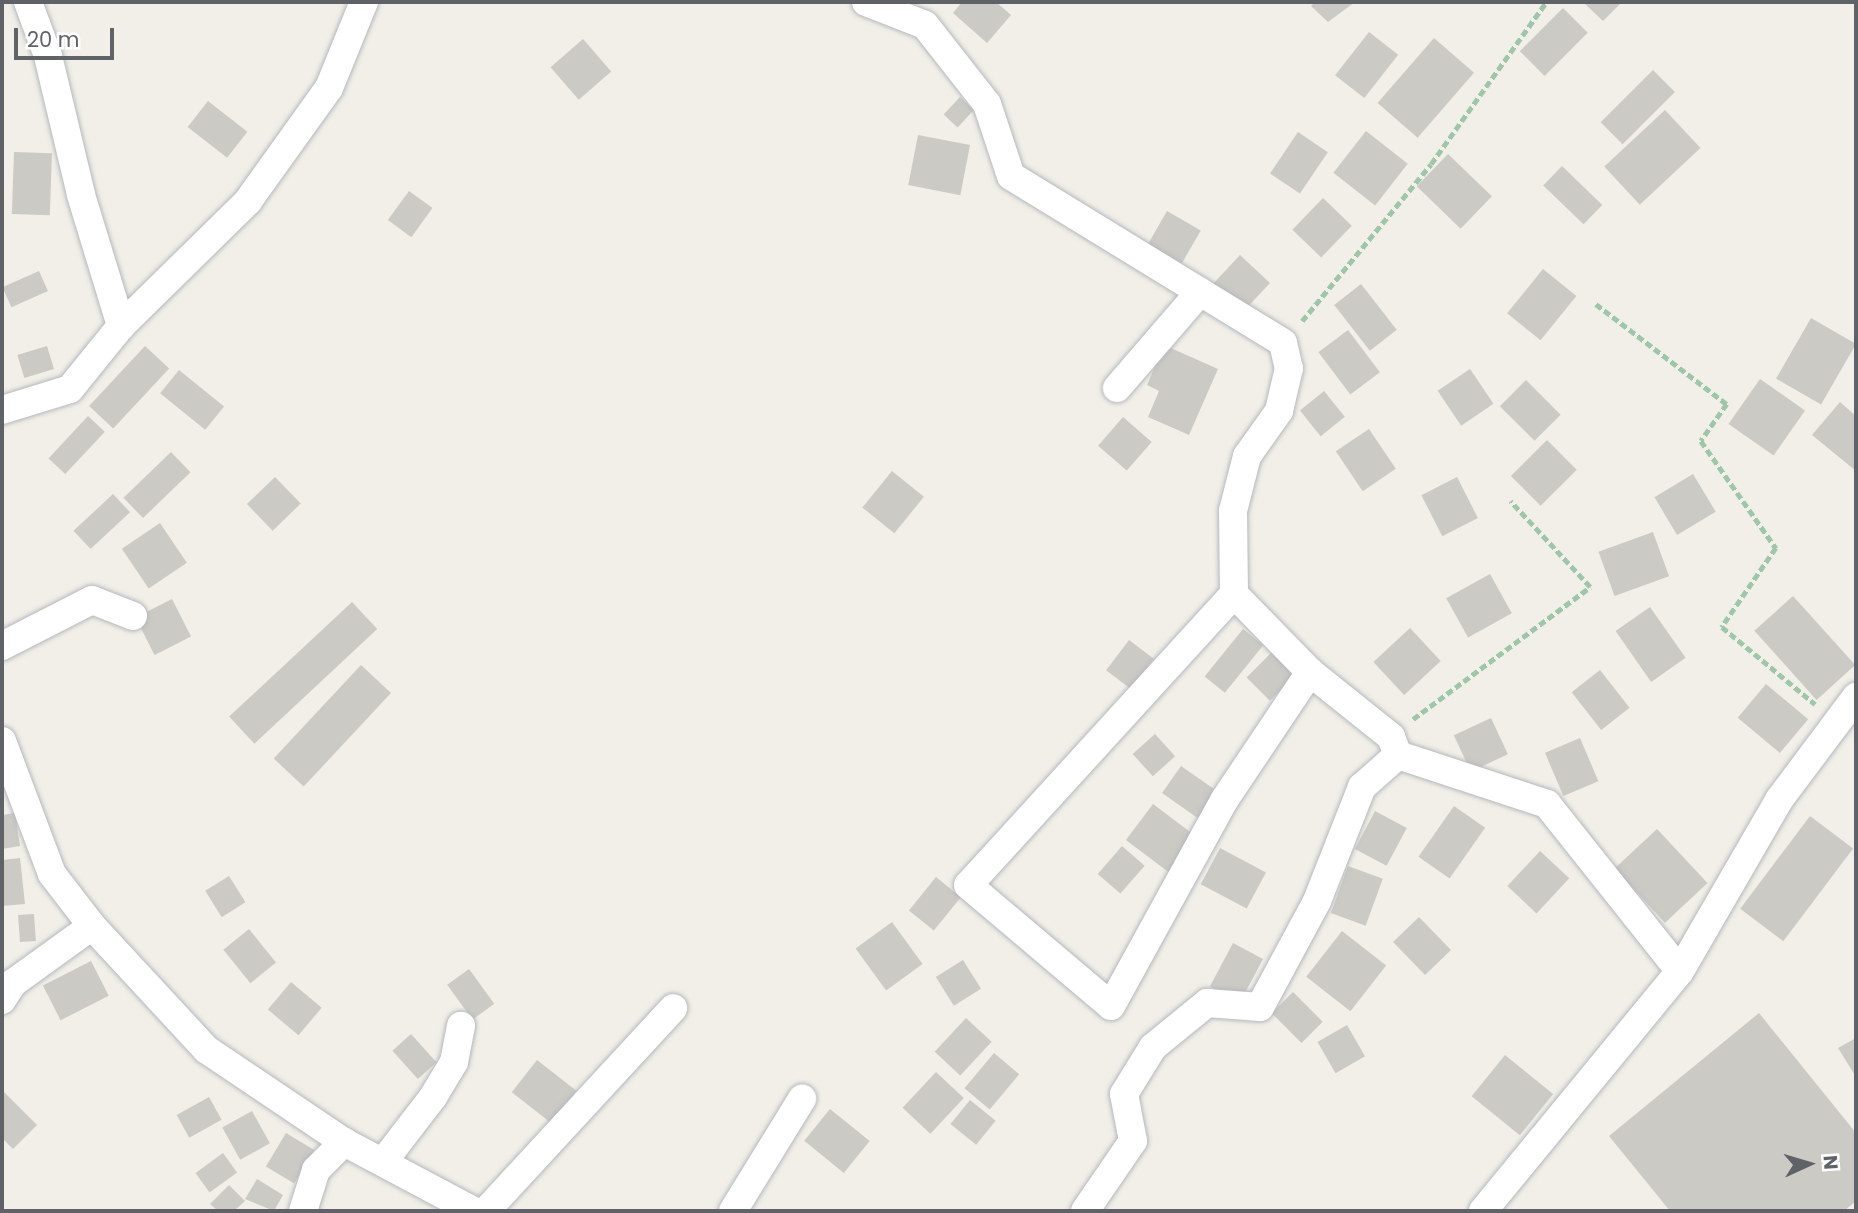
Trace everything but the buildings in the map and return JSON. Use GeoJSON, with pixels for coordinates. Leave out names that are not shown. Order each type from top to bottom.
{"type":"FeatureCollection","features":[{"type":"Feature","properties":{"kind":"street"},"geometry":{"type":"LineString","coordinates":[[29,2],[48,56],[82,195],[121,326]]}},
{"type":"Feature","properties":{"kind":"street"},"geometry":{"type":"LineString","coordinates":[[2,410],[70,389],[121,326],[248,201],[329,88],[364,2]]}},
{"type":"Feature","properties":{"kind":"street"},"geometry":{"type":"LineString","coordinates":[[866,2],[925,26],[987,104],[1011,176],[1283,343],[1289,368],[1279,411],[1247,456],[1233,510],[1234,594],[968,885],[1111,1006],[1225,799],[1310,672]]}},
{"type":"Feature","properties":{"kind":"street"},"geometry":{"type":"LineString","coordinates":[[1117,388],[1200,292]]}},
{"type":"Feature","properties":{"kind":"street"},"geometry":{"type":"LineString","coordinates":[[1234,594],[1310,672],[1394,746],[1547,804],[1680,971]]}},
{"type":"Feature","properties":{"kind":"street"},"geometry":{"type":"LineString","coordinates":[[2,646],[92,600],[132,616]]}},
{"type":"Feature","properties":{"kind":"street"},"geometry":{"type":"LineString","coordinates":[[1483,1211],[1680,971],[1728,881],[1856,697]]}},
{"type":"Feature","properties":{"kind":"street"},"geometry":{"type":"LineString","coordinates":[[2,741],[52,874],[92,926],[207,1050],[344,1142],[474,1211]]}},
{"type":"Feature","properties":{"kind":"street"},"geometry":{"type":"LineString","coordinates":[[1085,1211],[1133,1141],[1124,1094],[1153,1047],[1208,1003],[1260,1007],[1317,901],[1363,787],[1394,746]]}},
{"type":"Feature","properties":{"kind":"street"},"geometry":{"type":"LineString","coordinates":[[2,1000],[13,983],[92,926]]}},
{"type":"Feature","properties":{"kind":"street"},"geometry":{"type":"LineString","coordinates":[[486,1211],[673,1008]]}},
{"type":"Feature","properties":{"kind":"street"},"geometry":{"type":"LineString","coordinates":[[383,1162],[440,1086],[454,1062],[461,1026]]}},
{"type":"Feature","properties":{"kind":"street"},"geometry":{"type":"LineString","coordinates":[[733,1211],[802,1099]]}},
{"type":"Feature","properties":{"kind":"street"},"geometry":{"type":"LineString","coordinates":[[303,1211],[316,1170],[344,1142]]}},
{"type":"Feature","properties":{"kind":"path"},"geometry":{"type":"LineString","coordinates":[[1283,343],[1431,164],[1546,2]]}},
{"type":"Feature","properties":{"kind":"path"},"geometry":{"type":"LineString","coordinates":[[1596,304],[1727,404],[1701,441],[1776,548],[1722,627],[1838,722]]}},
{"type":"Feature","properties":{"kind":"path"},"geometry":{"type":"LineString","coordinates":[[1394,746],[1448,688],[1547,623],[1590,587],[1510,501]]}}]}
